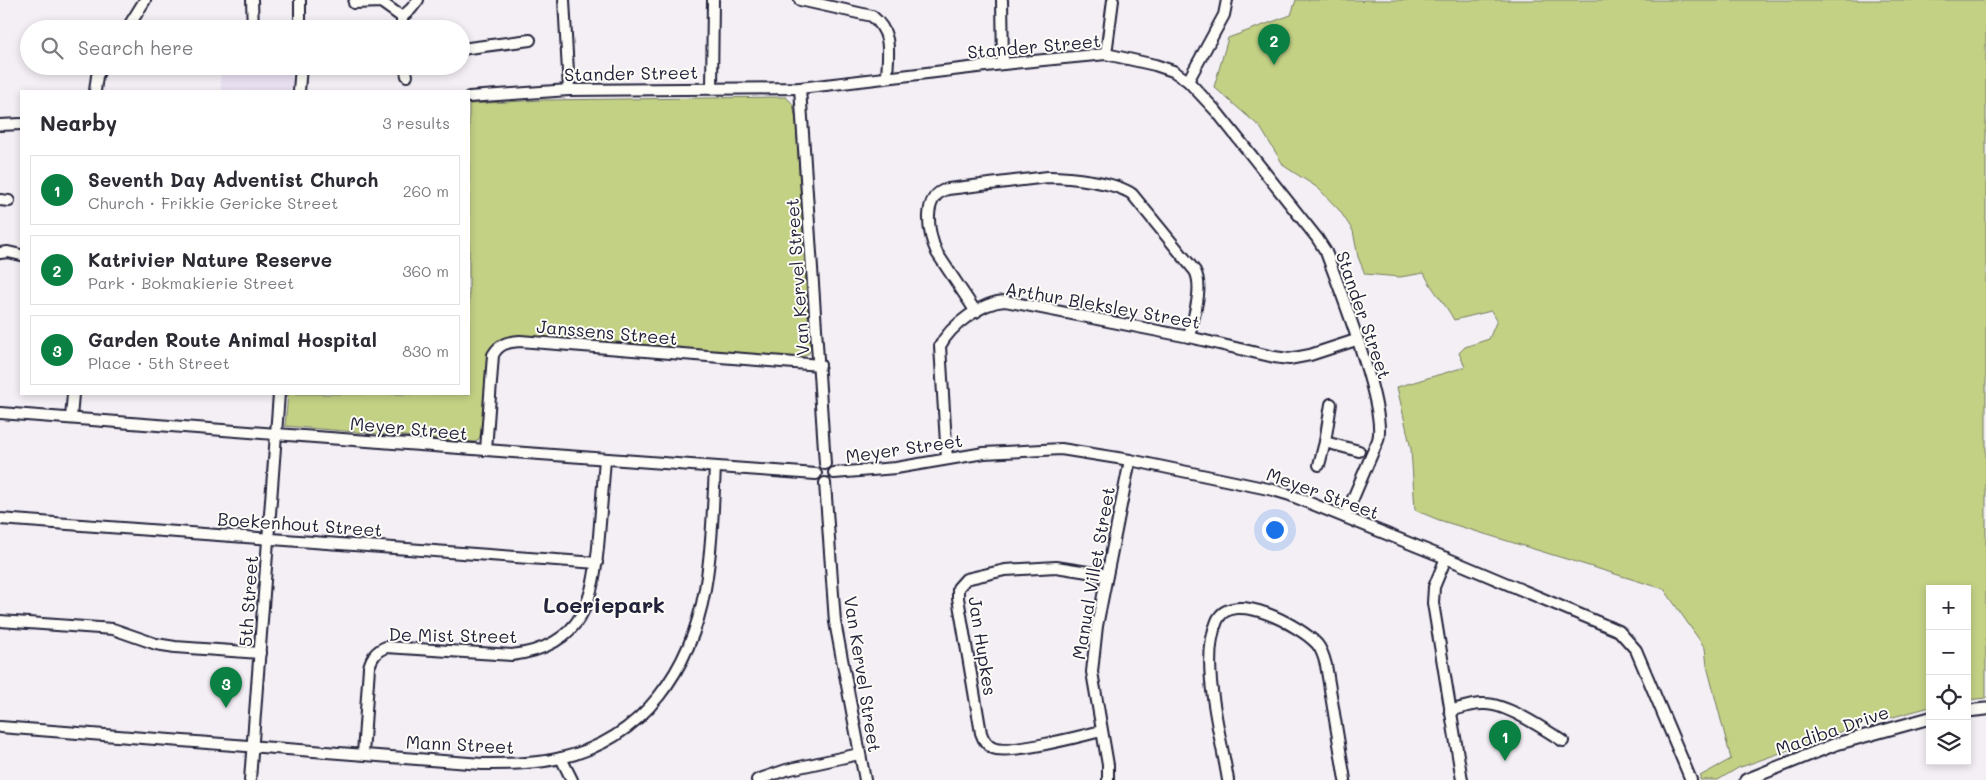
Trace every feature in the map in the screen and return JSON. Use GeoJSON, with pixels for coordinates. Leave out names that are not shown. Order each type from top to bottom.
{"type":"FeatureCollection","features":[{"type":"Feature","properties":{"kind":"street"},"geometry":{"type":"LineString","coordinates":[[135,20],[145,0]]}},
{"type":"Feature","properties":{"kind":"street"},"geometry":{"type":"LineString","coordinates":[[252,0],[252,20]]}},
{"type":"Feature","properties":{"kind":"street"},"geometry":{"type":"LineString","coordinates":[[300,0],[300,20]]}},
{"type":"Feature","properties":{"kind":"street"},"geometry":{"type":"LineString","coordinates":[[354,3],[382,2],[402,17],[411,10],[418,0]]}},
{"type":"Feature","properties":{"kind":"street"},"geometry":{"type":"LineString","coordinates":[[564,0],[569,90]]}},
{"type":"Feature","properties":{"kind":"street"},"geometry":{"type":"LineString","coordinates":[[712,88],[713,0]]}},
{"type":"Feature","properties":{"kind":"street"},"geometry":{"type":"LineString","coordinates":[[800,0],[872,16],[888,37],[887,77]]}},
{"type":"Feature","properties":{"kind":"street"},"geometry":{"type":"LineString","coordinates":[[1002,0],[1003,64]]}},
{"type":"Feature","properties":{"kind":"street"},"geometry":{"type":"LineString","coordinates":[[1106,54],[1113,0]]}},
{"type":"Feature","properties":{"kind":"street"},"geometry":{"type":"LineString","coordinates":[[1188,81],[1224,14],[1227,0]]}},
{"type":"Feature","properties":{"kind":"street"},"geometry":{"type":"LineString","coordinates":[[470,48],[530,40]]}},
{"type":"Feature","properties":{"kind":"street","name":"Stander Street"},"geometry":{"type":"LineString","coordinates":[[470,97],[569,90],[800,88],[1106,54],[1155,65],[1173,72],[1188,81],[1217,112],[1322,244],[1373,393],[1380,432],[1345,517]]}},
{"type":"Feature","properties":{"kind":"street"},"geometry":{"type":"LineString","coordinates":[[95,90],[98,75]]}},
{"type":"Feature","properties":{"kind":"street"},"geometry":{"type":"LineString","coordinates":[[299,90],[300,75]]}},
{"type":"Feature","properties":{"kind":"street"},"geometry":{"type":"LineString","coordinates":[[302,75],[305,90]]}},
{"type":"Feature","properties":{"kind":"street","name":"Van Kervel Street"},"geometry":{"type":"LineString","coordinates":[[800,88],[820,365],[825,464]]}},
{"type":"Feature","properties":{"kind":"street"},"geometry":{"type":"LineString","coordinates":[[0,124],[20,124]]}},
{"type":"Feature","properties":{"kind":"street"},"geometry":{"type":"LineString","coordinates":[[976,312],[932,243],[930,215],[932,198],[937,193],[948,189],[1009,181],[1064,177],[1122,188],[1132,194],[1195,271],[1199,286],[1189,336]]}},
{"type":"Feature","properties":{"kind":"street"},"geometry":{"type":"LineString","coordinates":[[0,253],[8,252],[20,255]]}},
{"type":"Feature","properties":{"kind":"street","name":"Arthur Bleksley Street"},"geometry":{"type":"LineString","coordinates":[[947,459],[940,346],[950,331],[989,304],[1005,301],[1189,336],[1289,359],[1310,355],[1356,340]]}},
{"type":"Feature","properties":{"kind":"street","name":"Janssens Street"},"geometry":{"type":"LineString","coordinates":[[486,450],[492,355],[500,346],[509,342],[520,341],[820,365]]}},
{"type":"Feature","properties":{"kind":"street"},"geometry":{"type":"LineString","coordinates":[[71,418],[73,395]]}},
{"type":"Feature","properties":{"kind":"street","name":"5th Street"},"geometry":{"type":"LineString","coordinates":[[250,780],[279,395]]}},
{"type":"Feature","properties":{"kind":"street"},"geometry":{"type":"LineString","coordinates":[[1319,465],[1326,442],[1331,404]]}},
{"type":"Feature","properties":{"kind":"street","name":"Meyer Street"},"geometry":{"type":"LineString","coordinates":[[0,413],[816,474]]}},
{"type":"Feature","properties":{"kind":"street"},"geometry":{"type":"LineString","coordinates":[[1326,442],[1360,450]]}},
{"type":"Feature","properties":{"kind":"street","name":"Meyer Street"},"geometry":{"type":"LineString","coordinates":[[834,473],[884,470],[984,453],[1061,449],[1130,460],[1273,490],[1345,517],[1521,591],[1615,628],[1626,636],[1636,650],[1691,780]]}},
{"type":"Feature","properties":{"kind":"street","name":"De Mist Street"},"geometry":{"type":"LineString","coordinates":[[363,754],[369,667],[371,660],[379,650],[386,647],[512,655],[545,648],[560,639],[577,623],[592,589],[597,563],[605,459]]}},
{"type":"Feature","properties":{"kind":"street","name":"Manual Villet Street"},"geometry":{"type":"LineString","coordinates":[[1108,780],[1108,765],[1092,672],[1097,626],[1106,575],[1130,460]]}},
{"type":"Feature","properties":{"kind":"street"},"geometry":{"type":"LineString","coordinates":[[825,464],[831,466],[834,473],[831,480],[825,483],[818,479],[816,474],[817,468],[825,464]]}},
{"type":"Feature","properties":{"kind":"street","name":"Mann Street"},"geometry":{"type":"LineString","coordinates":[[0,727],[497,764],[537,762],[561,758],[594,747],[627,728],[652,704],[678,669],[691,642],[705,591],[715,467]]}},
{"type":"Feature","properties":{"kind":"street","name":"Van Kervel Street"},"geometry":{"type":"LineString","coordinates":[[825,483],[835,622],[864,780]]}},
{"type":"Feature","properties":{"kind":"street","name":"Boekenhout Street"},"geometry":{"type":"LineString","coordinates":[[0,519],[597,563]]}},
{"type":"Feature","properties":{"kind":"street"},"geometry":{"type":"LineString","coordinates":[[1446,558],[1434,586],[1433,603],[1462,780]]}},
{"type":"Feature","properties":{"kind":"street","name":"Jan Hupkes"},"geometry":{"type":"LineString","coordinates":[[1101,731],[1008,749],[992,748],[986,743],[981,733],[958,598],[958,588],[966,579],[1005,570],[1056,567],[1106,575]]}},
{"type":"Feature","properties":{"kind":"street"},"geometry":{"type":"LineString","coordinates":[[1228,780],[1212,688],[1209,652],[1218,619],[1230,608],[1243,608],[1267,614],[1294,625],[1310,637],[1321,650],[1326,664],[1345,780]]}},
{"type":"Feature","properties":{"kind":"street"},"geometry":{"type":"LineString","coordinates":[[0,621],[113,629],[156,644],[175,648],[260,653]]}},
{"type":"Feature","properties":{"kind":"street"},"geometry":{"type":"LineString","coordinates":[[1450,710],[1478,704],[1496,705],[1532,722],[1563,741]]}},
{"type":"Feature","properties":{"kind":"street"},"geometry":{"type":"LineString","coordinates":[[1971,710],[1986,709]]}},
{"type":"Feature","properties":{"kind":"street","name":"Madiba Drive"},"geometry":{"type":"LineString","coordinates":[[1746,780],[1836,744],[1926,719]]}},
{"type":"Feature","properties":{"kind":"street"},"geometry":{"type":"LineString","coordinates":[[757,780],[786,770],[859,754]]}},
{"type":"Feature","properties":{"kind":"street"},"geometry":{"type":"LineString","coordinates":[[561,758],[572,780]]}},
{"type":"Feature","properties":{"kind":"shaded area"},"geometry":{"type":"Polygon","coordinates":[[[220,75],[292,75],[293,90],[221,90],[220,75]]]}},
{"type":"Feature","properties":{"kind":"green space"},"geometry":{"type":"Polygon","coordinates":[[[1296,0],[1362,0],[1362,2],[1363,0],[1986,0],[1986,698],[1971,700],[1971,585],[1926,585],[1926,708],[1845,730],[1738,768],[1718,780],[1700,780],[1700,776],[1731,759],[1707,666],[1705,648],[1664,589],[1439,520],[1415,510],[1411,449],[1397,387],[1465,367],[1459,353],[1465,347],[1489,339],[1497,320],[1491,311],[1454,320],[1424,273],[1400,277],[1365,274],[1358,257],[1353,231],[1340,211],[1318,188],[1284,166],[1260,127],[1214,87],[1228,38],[1291,15],[1296,0]]]}},
{"type":"Feature","properties":{"kind":"green space"},"geometry":{"type":"Polygon","coordinates":[[[786,97],[793,104],[796,120],[809,353],[799,359],[510,337],[498,342],[489,353],[482,429],[479,439],[475,442],[285,426],[288,395],[470,395],[470,104],[542,100],[786,97]]]}},
{"type":"Feature","properties":{"kind":"place","name":"Katrivier Nature Reserve"},"geometry":{"type":"Point","coordinates":[1274,65]}},
{"type":"Feature","properties":{"kind":"place","name":"Garden Route Animal Hospital"},"geometry":{"type":"Point","coordinates":[226,708]}},
{"type":"Feature","properties":{"kind":"place","name":"Seventh Day Adventist Church"},"geometry":{"type":"Point","coordinates":[1505,761]}},
{"type":"Feature","properties":{"kind":"district","name":"Loeriepark"},"geometry":{"type":"Point","coordinates":[604,604]}}]}
